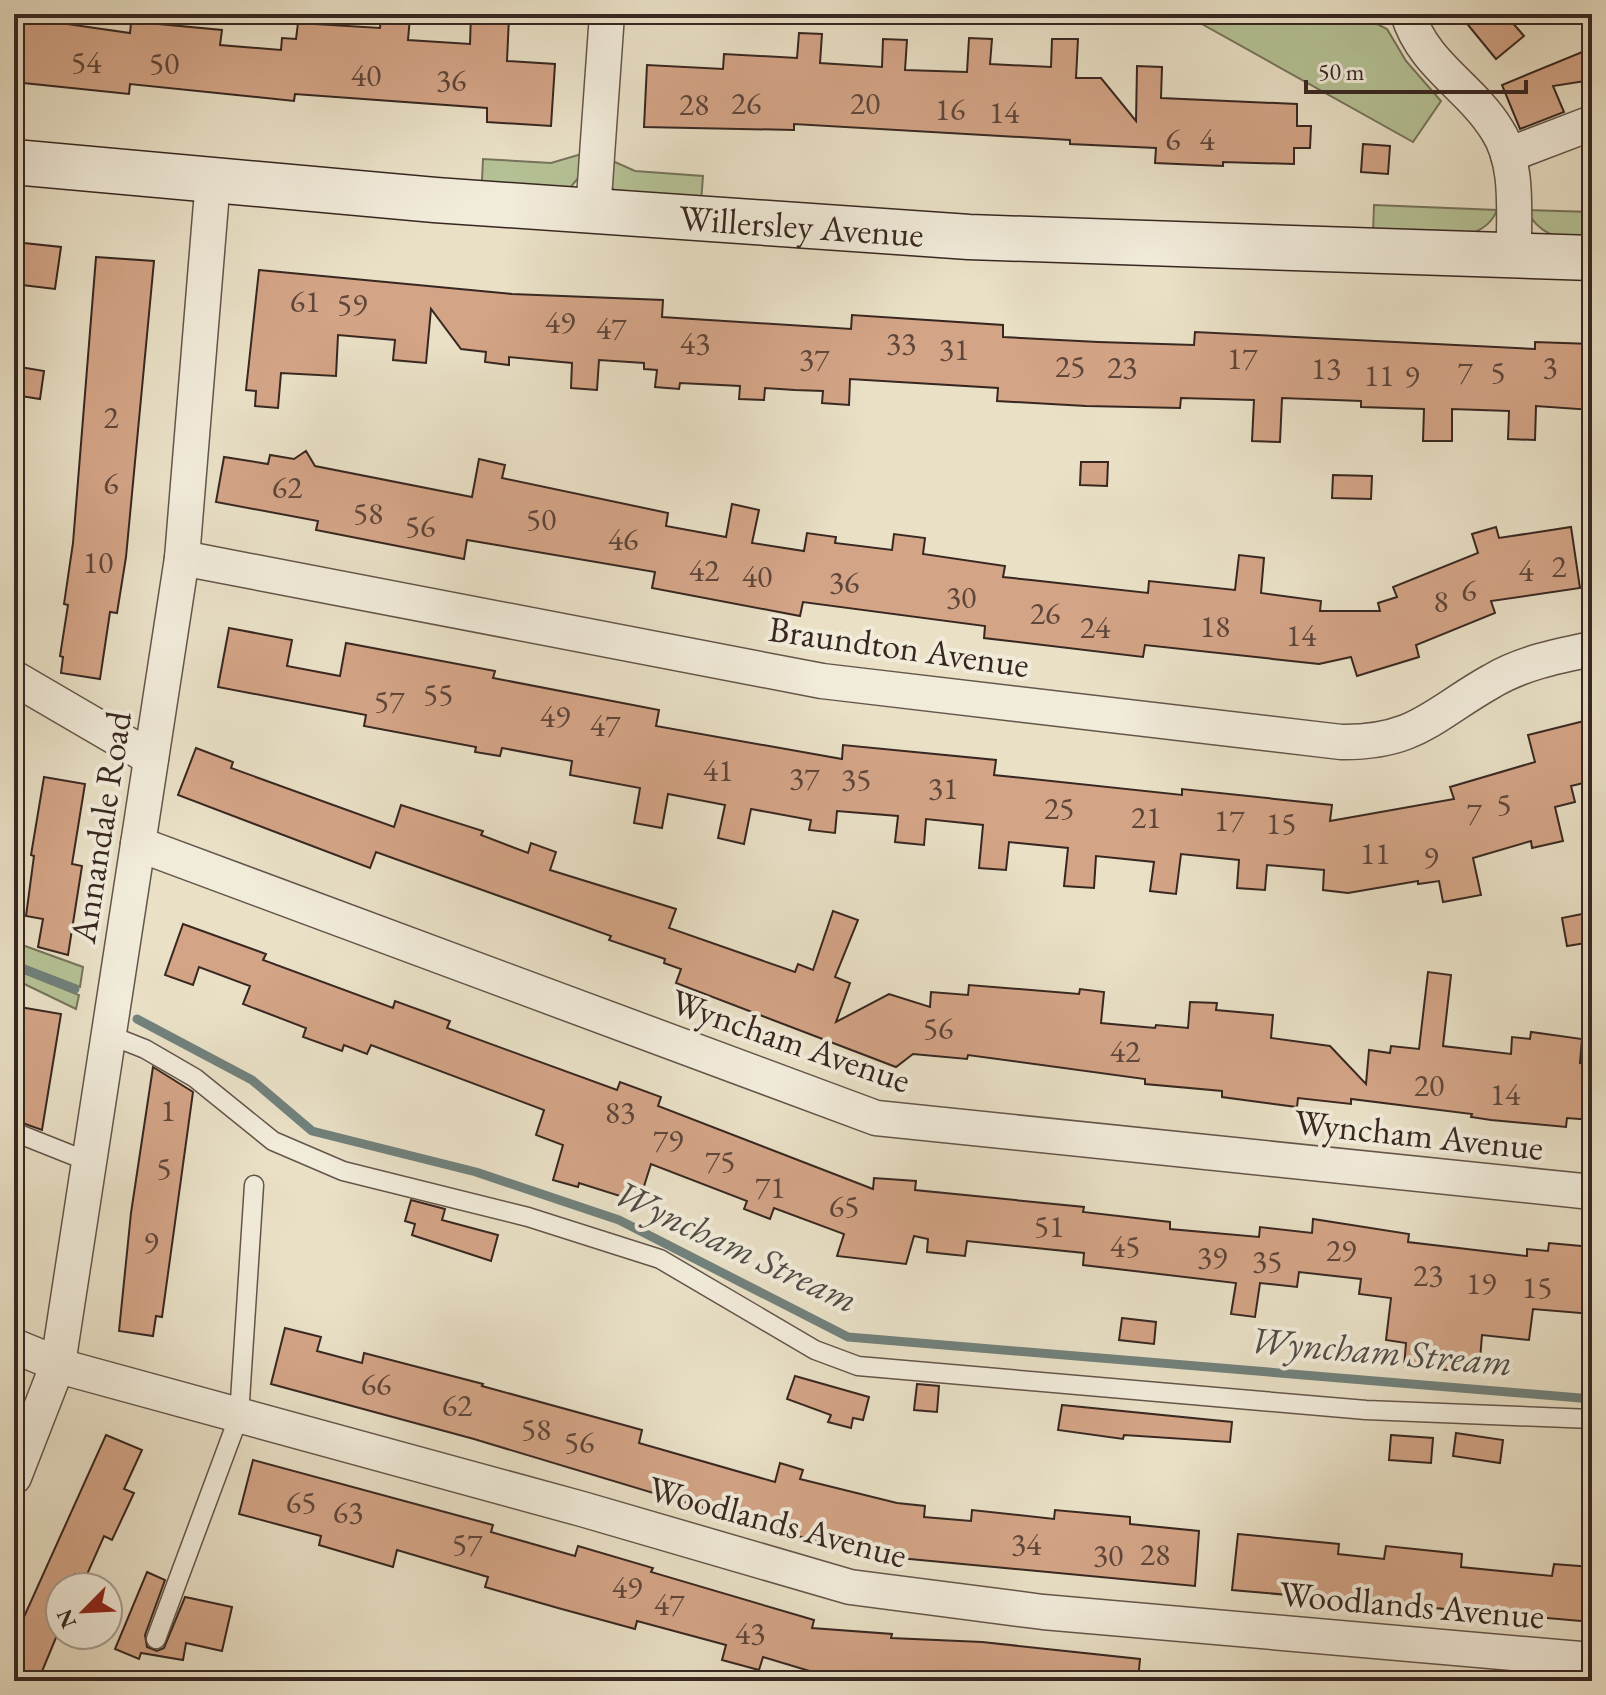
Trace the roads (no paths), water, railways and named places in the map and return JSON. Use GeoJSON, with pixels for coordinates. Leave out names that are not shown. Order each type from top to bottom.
{"type":"FeatureCollection","features":[{"type":"Feature","properties":{"kind":"street"},"geometry":{"type":"LineString","coordinates":[[593,212],[607,14]]}},
{"type":"Feature","properties":{"kind":"street"},"geometry":{"type":"LineString","coordinates":[[1408,14],[1421,46],[1498,130],[1508,155],[1514,256]]}},
{"type":"Feature","properties":{"kind":"street"},"geometry":{"type":"LineString","coordinates":[[1508,155],[1592,123]]}},
{"type":"Feature","properties":{"kind":"street","name":"Willersley Avenue"},"geometry":{"type":"LineString","coordinates":[[14,162],[593,212],[969,237],[1592,258]]}},
{"type":"Feature","properties":{"kind":"street","name":"Annandale Road"},"geometry":{"type":"LineString","coordinates":[[14,1477],[58,1364],[182,558],[213,179]]}},
{"type":"Feature","properties":{"kind":"street","name":"Braundton Avenue"},"geometry":{"type":"LineString","coordinates":[[182,558],[822,681],[1341,742],[1393,739],[1432,722],[1492,681],[1516,669],[1592,649]]}},
{"type":"Feature","properties":{"kind":"street"},"geometry":{"type":"LineString","coordinates":[[14,678],[151,758]]}},
{"type":"Feature","properties":{"kind":"street","name":"Wyncham Avenue"},"geometry":{"type":"LineString","coordinates":[[138,844],[876,1118],[1592,1192]]}},
{"type":"Feature","properties":{"kind":"street","name":"Woodlands Avenue"},"geometry":{"type":"LineString","coordinates":[[14,1346],[58,1364],[582,1509],[850,1587],[1043,1612],[1592,1660]]}},
{"type":"Feature","properties":{"kind":"lane"},"geometry":{"type":"LineString","coordinates":[[108,1030],[195,1078],[273,1141],[343,1171],[528,1217],[660,1259],[815,1350],[858,1366],[1366,1410],[1592,1419]]}},
{"type":"Feature","properties":{"kind":"lane"},"geometry":{"type":"LineString","coordinates":[[14,1132],[87,1161]]}},
{"type":"Feature","properties":{"kind":"lane"},"geometry":{"type":"LineString","coordinates":[[156,1639],[239,1416],[254,1185]]}},
{"type":"Feature","properties":{"kind":"waterway","name":"Wyncham Stream"},"geometry":{"type":"LineString","coordinates":[[14,965],[75,989]]}},
{"type":"Feature","properties":{"kind":"waterway","name":"Wyncham Stream"},"geometry":{"type":"LineString","coordinates":[[137,1019],[252,1080],[312,1131],[476,1172],[619,1220],[848,1337],[1592,1399]]}}]}
